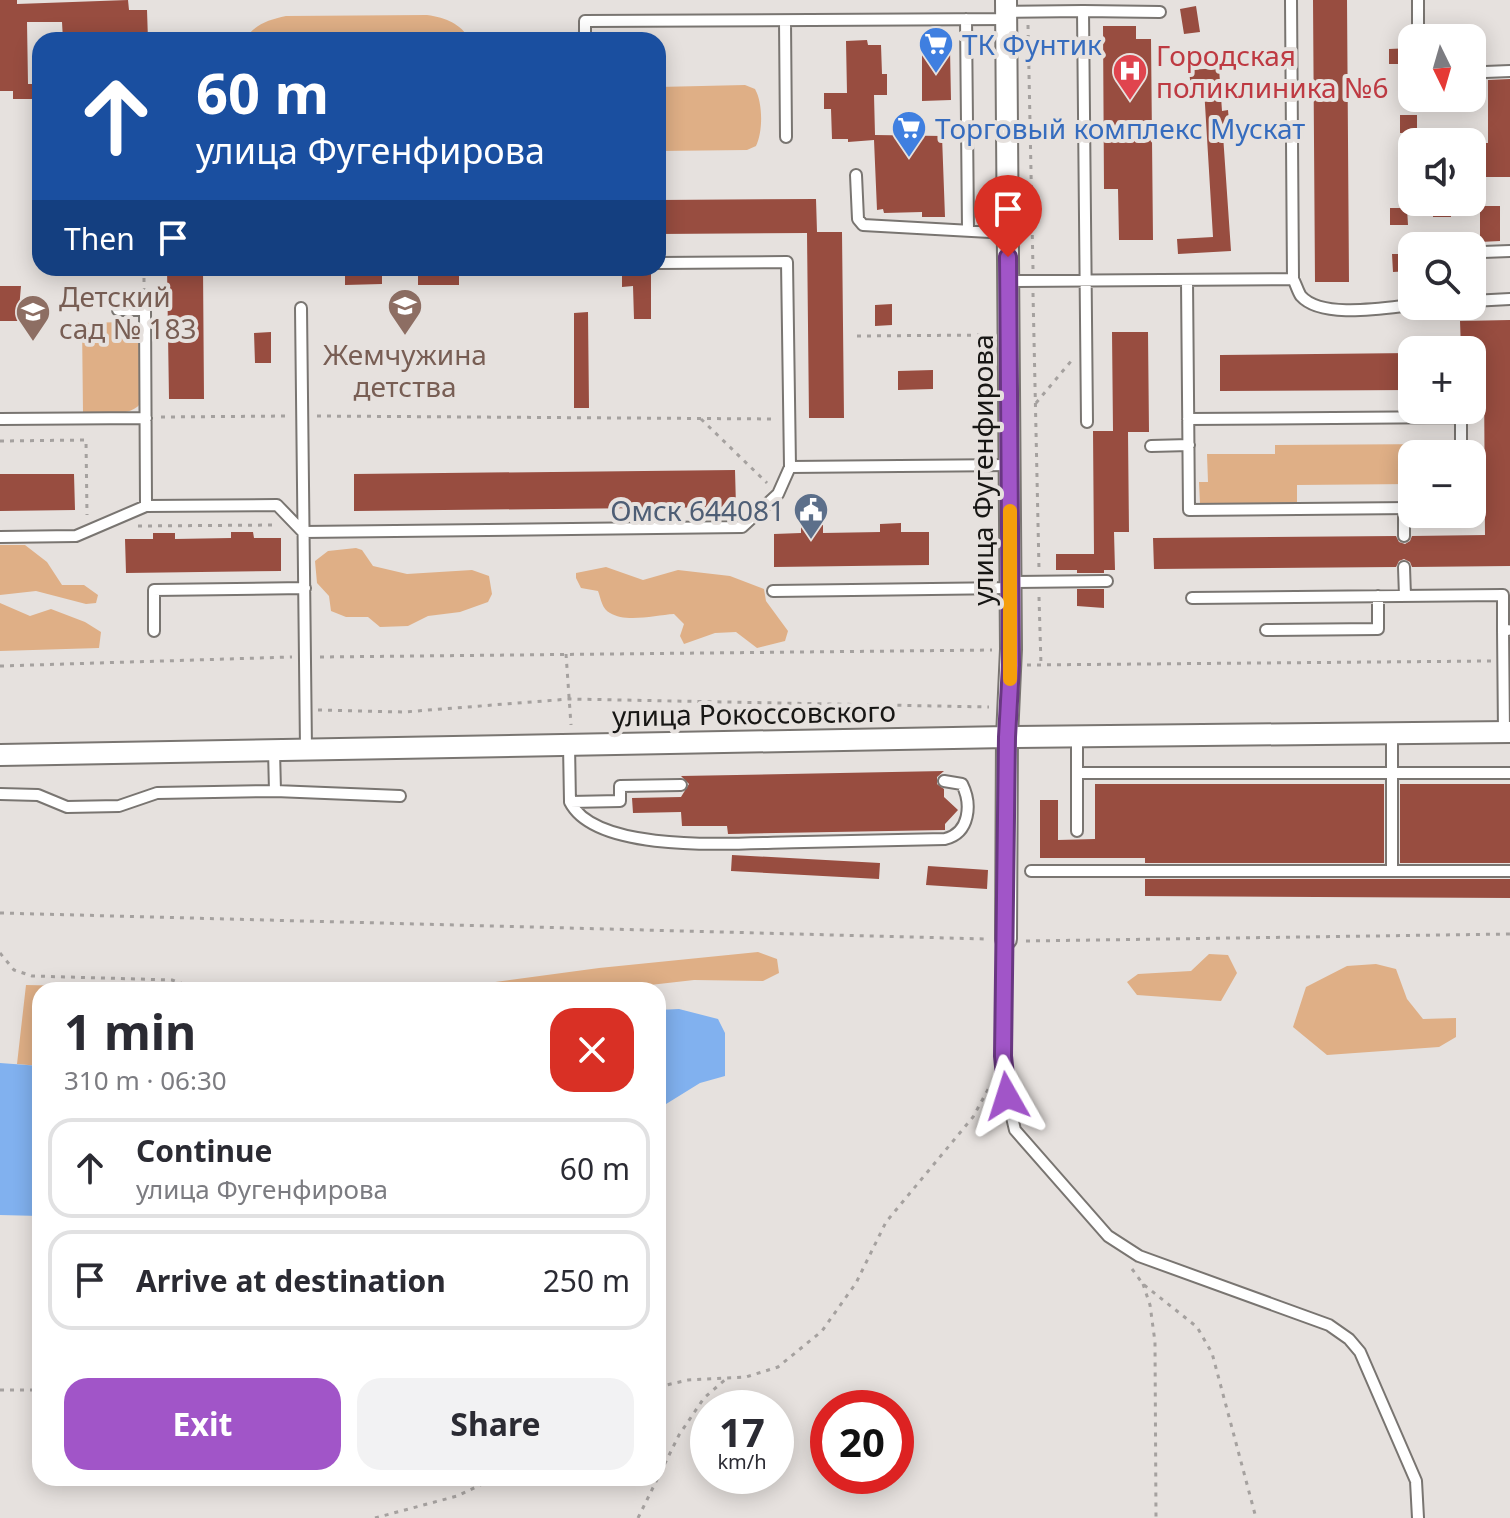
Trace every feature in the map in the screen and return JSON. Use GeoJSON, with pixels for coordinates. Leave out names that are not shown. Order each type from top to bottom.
{"type":"FeatureCollection","features":[{"type":"Feature","properties":{"kind":"street","name":"улица Фугенфирова"},"geometry":{"type":"LineString","coordinates":[[1006,10],[1011,585],[1006,939]]}},
{"type":"Feature","properties":{"kind":"street","name":"улица Рокоссовского"},"geometry":{"type":"LineString","coordinates":[[0,755],[1007,737],[1507,732]]}},
{"type":"Feature","properties":{"kind":"lane"},"geometry":{"type":"LineString","coordinates":[[1291,0],[1293,279],[1301,296],[1313,305],[1329,310],[1398,306]]}},
{"type":"Feature","properties":{"kind":"lane"},"geometry":{"type":"LineString","coordinates":[[1418,0],[1418,24]]}},
{"type":"Feature","properties":{"kind":"lane"},"geometry":{"type":"LineString","coordinates":[[585,32],[585,21],[966,19],[1006,10],[1160,12]]}},
{"type":"Feature","properties":{"kind":"lane"},"geometry":{"type":"LineString","coordinates":[[1083,11],[1087,422]]}},
{"type":"Feature","properties":{"kind":"lane"},"geometry":{"type":"LineString","coordinates":[[966,19],[968,229]]}},
{"type":"Feature","properties":{"kind":"lane"},"geometry":{"type":"LineString","coordinates":[[785,21],[786,137]]}},
{"type":"Feature","properties":{"kind":"lane"},"geometry":{"type":"LineString","coordinates":[[1486,72],[1510,71]]}},
{"type":"Feature","properties":{"kind":"lane"},"geometry":{"type":"LineString","coordinates":[[856,175],[858,219],[863,225],[1008,233]]}},
{"type":"Feature","properties":{"kind":"lane"},"geometry":{"type":"LineString","coordinates":[[1486,252],[1510,251]]}},
{"type":"Feature","properties":{"kind":"lane"},"geometry":{"type":"LineString","coordinates":[[0,537],[76,536],[146,506],[277,505],[303,532],[742,527],[778,494],[790,467],[787,262],[666,263]]}},
{"type":"Feature","properties":{"kind":"lane"},"geometry":{"type":"LineString","coordinates":[[1008,281],[1293,279]]}},
{"type":"Feature","properties":{"kind":"lane"},"geometry":{"type":"LineString","coordinates":[[1187,280],[1189,510],[1398,508]]}},
{"type":"Feature","properties":{"kind":"lane"},"geometry":{"type":"LineString","coordinates":[[1486,300],[1510,299]]}},
{"type":"Feature","properties":{"kind":"lane"},"geometry":{"type":"LineString","coordinates":[[301,308],[306,749]]}},
{"type":"Feature","properties":{"kind":"lane"},"geometry":{"type":"LineString","coordinates":[[118,310],[145,310],[146,506]]}},
{"type":"Feature","properties":{"kind":"lane"},"geometry":{"type":"LineString","coordinates":[[1188,419],[1461,417],[1461,440]]}},
{"type":"Feature","properties":{"kind":"lane"},"geometry":{"type":"LineString","coordinates":[[0,419],[146,418]]}},
{"type":"Feature","properties":{"kind":"lane"},"geometry":{"type":"LineString","coordinates":[[1151,446],[1189,445]]}},
{"type":"Feature","properties":{"kind":"lane"},"geometry":{"type":"LineString","coordinates":[[790,467],[1010,465]]}},
{"type":"Feature","properties":{"kind":"lane"},"geometry":{"type":"LineString","coordinates":[[1404,536],[1405,528]]}},
{"type":"Feature","properties":{"kind":"lane"},"geometry":{"type":"LineString","coordinates":[[1404,567],[1405,596]]}},
{"type":"Feature","properties":{"kind":"lane"},"geometry":{"type":"LineString","coordinates":[[773,591],[1107,581]]}},
{"type":"Feature","properties":{"kind":"lane"},"geometry":{"type":"LineString","coordinates":[[154,631],[154,590],[305,588]]}},
{"type":"Feature","properties":{"kind":"lane"},"geometry":{"type":"LineString","coordinates":[[1192,598],[1503,595],[1507,630],[1503,661],[1507,732]]}},
{"type":"Feature","properties":{"kind":"lane"},"geometry":{"type":"LineString","coordinates":[[1266,630],[1378,629],[1378,596]]}},
{"type":"Feature","properties":{"kind":"lane"},"geometry":{"type":"LineString","coordinates":[[1392,733],[1392,871]]}},
{"type":"Feature","properties":{"kind":"lane"},"geometry":{"type":"LineString","coordinates":[[1077,736],[1077,831]]}},
{"type":"Feature","properties":{"kind":"lane"},"geometry":{"type":"LineString","coordinates":[[571,745],[570,802],[576,813],[591,824],[622,835],[676,844],[945,839],[960,831],[968,812],[962,784],[944,781]]}},
{"type":"Feature","properties":{"kind":"lane"},"geometry":{"type":"LineString","coordinates":[[274,750],[275,791]]}},
{"type":"Feature","properties":{"kind":"lane"},"geometry":{"type":"LineString","coordinates":[[1077,773],[1510,773]]}},
{"type":"Feature","properties":{"kind":"lane"},"geometry":{"type":"LineString","coordinates":[[570,802],[620,801],[620,786],[681,785]]}},
{"type":"Feature","properties":{"kind":"lane"},"geometry":{"type":"LineString","coordinates":[[0,794],[38,795],[67,807],[119,806],[157,793],[275,791],[400,796]]}},
{"type":"Feature","properties":{"kind":"lane"},"geometry":{"type":"LineString","coordinates":[[1031,871],[1510,871]]}},
{"type":"Feature","properties":{"kind":"lane"},"geometry":{"type":"LineString","coordinates":[[1006,939],[1003,1056],[1007,1096],[1015,1130],[1108,1236],[1139,1256],[1329,1325],[1349,1339],[1360,1352],[1416,1481],[1418,1518]]}},
{"type":"Feature","properties":{"kind":"path"},"geometry":{"type":"LineString","coordinates":[[1028,12],[1041,665]]}},
{"type":"Feature","properties":{"kind":"path"},"geometry":{"type":"LineString","coordinates":[[1030,127],[1084,126]]}},
{"type":"Feature","properties":{"kind":"path"},"geometry":{"type":"LineString","coordinates":[[144,276],[145,310]]}},
{"type":"Feature","properties":{"kind":"path"},"geometry":{"type":"LineString","coordinates":[[857,336],[996,335]]}},
{"type":"Feature","properties":{"kind":"path"},"geometry":{"type":"LineString","coordinates":[[1036,403],[1086,343]]}},
{"type":"Feature","properties":{"kind":"path"},"geometry":{"type":"LineString","coordinates":[[146,418],[789,419]]}},
{"type":"Feature","properties":{"kind":"path"},"geometry":{"type":"LineString","coordinates":[[701,419],[778,494]]}},
{"type":"Feature","properties":{"kind":"path"},"geometry":{"type":"LineString","coordinates":[[0,441],[86,440],[87,527]]}},
{"type":"Feature","properties":{"kind":"path"},"geometry":{"type":"LineString","coordinates":[[0,666],[305,657],[566,654],[1011,657],[1041,665],[1503,661]]}},
{"type":"Feature","properties":{"kind":"path"},"geometry":{"type":"LineString","coordinates":[[566,654],[571,745]]}},
{"type":"Feature","properties":{"kind":"path"},"geometry":{"type":"LineString","coordinates":[[306,710],[404,712],[569,699],[982,705],[1008,713]]}},
{"type":"Feature","properties":{"kind":"path"},"geometry":{"type":"LineString","coordinates":[[0,913],[1143,941],[1510,934]]}},
{"type":"Feature","properties":{"kind":"path"},"geometry":{"type":"LineString","coordinates":[[0,953],[14,970],[32,976],[178,982]]}},
{"type":"Feature","properties":{"kind":"path"},"geometry":{"type":"LineString","coordinates":[[666,1385],[688,1380],[746,1377],[778,1367],[822,1331],[856,1283],[886,1222],[973,1117],[1003,1056]]}},
{"type":"Feature","properties":{"kind":"path"},"geometry":{"type":"LineString","coordinates":[[1108,1236],[1143,1284],[1197,1327],[1212,1353],[1256,1518]]}},
{"type":"Feature","properties":{"kind":"path"},"geometry":{"type":"LineString","coordinates":[[1143,1284],[1150,1305],[1155,1342],[1156,1518]]}},
{"type":"Feature","properties":{"kind":"path"},"geometry":{"type":"LineString","coordinates":[[666,1461],[704,1398],[727,1378]]}},
{"type":"Feature","properties":{"kind":"path"},"geometry":{"type":"LineString","coordinates":[[0,1390],[32,1390]]}},
{"type":"Feature","properties":{"kind":"path"},"geometry":{"type":"LineString","coordinates":[[375,1518],[457,1496],[478,1486]]}},
{"type":"Feature","properties":{"kind":"path"},"geometry":{"type":"LineString","coordinates":[[638,1518],[654,1486]]}},
{"type":"Feature","properties":{"kind":"shaded area"},"geometry":{"type":"Polygon","coordinates":[[[427,15],[452,22],[464,32],[251,32],[262,24],[286,16],[427,15]]]}},
{"type":"Feature","properties":{"kind":"shaded area"},"geometry":{"type":"Polygon","coordinates":[[[745,85],[755,89],[761,109],[756,146],[747,150],[666,151],[666,87],[745,85]]]}},
{"type":"Feature","properties":{"kind":"shaded area"},"geometry":{"type":"Polygon","coordinates":[[[126,322],[136,326],[140,335],[140,404],[122,413],[83,413],[82,323],[126,322]]]}},
{"type":"Feature","properties":{"kind":"shaded area"},"geometry":{"type":"Polygon","coordinates":[[[1398,444],[1398,484],[1297,485],[1297,503],[1200,504],[1199,482],[1208,482],[1207,454],[1275,454],[1275,445],[1398,444]]]}},
{"type":"Feature","properties":{"kind":"shaded area"},"geometry":{"type":"Polygon","coordinates":[[[0,545],[25,545],[47,562],[62,585],[84,585],[98,595],[96,603],[86,604],[36,591],[0,595],[0,545]]]}},
{"type":"Feature","properties":{"kind":"shaded area"},"geometry":{"type":"Polygon","coordinates":[[[362,550],[373,566],[407,574],[472,570],[489,576],[492,594],[488,602],[460,612],[428,616],[408,626],[380,627],[368,617],[346,617],[331,611],[329,596],[317,583],[315,561],[328,551],[362,550]]]}},
{"type":"Feature","properties":{"kind":"shaded area"},"geometry":{"type":"Polygon","coordinates":[[[606,567],[643,580],[678,570],[730,576],[764,589],[766,601],[788,631],[785,641],[757,648],[736,632],[715,633],[684,644],[680,636],[684,624],[674,614],[633,618],[617,616],[605,609],[598,591],[581,588],[576,573],[606,567]]]}},
{"type":"Feature","properties":{"kind":"shaded area"},"geometry":{"type":"Polygon","coordinates":[[[0,603],[30,616],[51,609],[85,622],[101,632],[99,648],[0,651],[0,603]]]}},
{"type":"Feature","properties":{"kind":"shaded area"},"geometry":{"type":"Polygon","coordinates":[[[758,952],[777,959],[779,973],[763,981],[495,982],[758,952]]]}},
{"type":"Feature","properties":{"kind":"shaded area"},"geometry":{"type":"Polygon","coordinates":[[[1209,954],[1228,955],[1237,973],[1221,1001],[1137,995],[1127,982],[1138,974],[1191,971],[1209,954]]]}},
{"type":"Feature","properties":{"kind":"shaded area"},"geometry":{"type":"Polygon","coordinates":[[[1376,964],[1396,969],[1407,999],[1423,1019],[1456,1018],[1456,1037],[1439,1047],[1327,1055],[1293,1027],[1306,987],[1347,966],[1376,964]]]}},
{"type":"Feature","properties":{"kind":"shaded area"},"geometry":{"type":"Polygon","coordinates":[[[26,985],[32,985],[32,1065],[17,1064],[26,985]]]}},
{"type":"Feature","properties":{"kind":"water"},"geometry":{"type":"Polygon","coordinates":[[[679,1009],[718,1019],[725,1033],[725,1076],[700,1083],[666,1104],[666,1010],[679,1009]]]}},
{"type":"Feature","properties":{"kind":"water"},"geometry":{"type":"Polygon","coordinates":[[[0,1063],[32,1065],[32,1216],[0,1215],[0,1063]]]}},
{"type":"Feature","properties":{"kind":"building"},"geometry":{"type":"Polygon","coordinates":[[[0,0],[17,0],[17,4],[128,0],[129,10],[147,10],[148,32],[63,32],[62,22],[27,22],[28,84],[32,84],[32,99],[13,99],[13,91],[0,91],[0,0]]]}},
{"type":"Feature","properties":{"kind":"building"},"geometry":{"type":"Polygon","coordinates":[[[1313,0],[1347,0],[1349,282],[1315,282],[1313,0]]]}},
{"type":"Feature","properties":{"kind":"building"},"geometry":{"type":"Polygon","coordinates":[[[1196,6],[1200,32],[1184,34],[1180,9],[1196,6]]]}},
{"type":"Feature","properties":{"kind":"building"},"geometry":{"type":"Polygon","coordinates":[[[1103,26],[1136,26],[1136,39],[1151,39],[1153,240],[1119,240],[1118,189],[1104,189],[1103,26]]]}},
{"type":"Feature","properties":{"kind":"building"},"geometry":{"type":"Polygon","coordinates":[[[867,40],[868,45],[881,45],[882,74],[887,74],[887,95],[874,95],[875,135],[942,136],[945,217],[922,217],[922,212],[884,213],[883,209],[877,210],[874,140],[848,142],[848,139],[832,139],[831,109],[824,109],[824,93],[847,93],[846,41],[867,40]]]}},
{"type":"Feature","properties":{"kind":"building","name":"ТК Фунтик"},"geometry":{"type":"Polygon","coordinates":[[[922,49],[950,49],[951,100],[922,101],[922,49]]]}},
{"type":"Feature","properties":{"kind":"building"},"geometry":{"type":"Polygon","coordinates":[[[1389,49],[1398,49],[1398,64],[1389,64],[1389,49]]]}},
{"type":"Feature","properties":{"kind":"building"},"geometry":{"type":"Polygon","coordinates":[[[1219,68],[1222,111],[1228,110],[1230,134],[1223,135],[1231,251],[1178,254],[1177,239],[1213,237],[1204,88],[1191,89],[1189,70],[1219,68]]]}},
{"type":"Feature","properties":{"kind":"building"},"geometry":{"type":"Polygon","coordinates":[[[1510,79],[1510,177],[1486,177],[1488,80],[1510,79]]]}},
{"type":"Feature","properties":{"kind":"building"},"geometry":{"type":"Polygon","coordinates":[[[1400,115],[1417,115],[1417,128],[1400,128],[1400,115]]]}},
{"type":"Feature","properties":{"kind":"building"},"geometry":{"type":"Polygon","coordinates":[[[816,199],[817,232],[842,232],[844,418],[809,418],[807,233],[666,234],[666,200],[816,199]]]}},
{"type":"Feature","properties":{"kind":"building"},"geometry":{"type":"Polygon","coordinates":[[[1486,206],[1500,206],[1500,241],[1486,242],[1486,232],[1480,232],[1480,216],[1486,216],[1486,206]]]}},
{"type":"Feature","properties":{"kind":"building"},"geometry":{"type":"Polygon","coordinates":[[[1390,208],[1398,208],[1398,216],[1407,216],[1408,225],[1390,225],[1390,208]]]}},
{"type":"Feature","properties":{"kind":"building"},"geometry":{"type":"Polygon","coordinates":[[[1392,254],[1398,254],[1398,272],[1393,272],[1392,254]]]}},
{"type":"Feature","properties":{"kind":"building"},"geometry":{"type":"Polygon","coordinates":[[[167,276],[203,276],[204,399],[169,399],[167,276]]]}},
{"type":"Feature","properties":{"kind":"building"},"geometry":{"type":"Polygon","coordinates":[[[345,276],[382,276],[382,284],[345,285],[345,276]]]}},
{"type":"Feature","properties":{"kind":"building"},"geometry":{"type":"Polygon","coordinates":[[[418,276],[459,276],[459,285],[418,285],[418,276]]]}},
{"type":"Feature","properties":{"kind":"building"},"geometry":{"type":"Polygon","coordinates":[[[622,276],[651,276],[651,319],[634,319],[633,286],[622,287],[622,276]]]}},
{"type":"Feature","properties":{"kind":"building"},"geometry":{"type":"Polygon","coordinates":[[[0,286],[21,286],[18,321],[0,321],[0,286]]]}},
{"type":"Feature","properties":{"kind":"building"},"geometry":{"type":"Polygon","coordinates":[[[892,304],[892,325],[875,326],[875,305],[892,304]]]}},
{"type":"Feature","properties":{"kind":"building"},"geometry":{"type":"Polygon","coordinates":[[[588,312],[589,408],[574,408],[574,313],[588,312]]]}},
{"type":"Feature","properties":{"kind":"building"},"geometry":{"type":"Polygon","coordinates":[[[1510,320],[1510,566],[1412,567],[1404,559],[1396,567],[1154,569],[1153,538],[1396,536],[1399,542],[1405,544],[1412,536],[1485,535],[1486,336],[1461,336],[1460,321],[1510,320]]]}},
{"type":"Feature","properties":{"kind":"building"},"geometry":{"type":"Polygon","coordinates":[[[271,332],[271,363],[255,363],[254,333],[271,332]]]}},
{"type":"Feature","properties":{"kind":"building"},"geometry":{"type":"Polygon","coordinates":[[[1112,332],[1148,332],[1149,432],[1128,432],[1129,532],[1114,532],[1115,570],[1077,573],[1077,570],[1056,570],[1056,554],[1094,554],[1093,431],[1113,431],[1112,332]]]}},
{"type":"Feature","properties":{"kind":"building"},"geometry":{"type":"Polygon","coordinates":[[[1398,353],[1398,390],[1220,391],[1220,355],[1398,353]]]}},
{"type":"Feature","properties":{"kind":"building"},"geometry":{"type":"Polygon","coordinates":[[[933,370],[933,389],[898,390],[898,371],[933,370]]]}},
{"type":"Feature","properties":{"kind":"building"},"geometry":{"type":"Polygon","coordinates":[[[735,470],[736,507],[354,511],[354,474],[735,470]]]}},
{"type":"Feature","properties":{"kind":"building"},"geometry":{"type":"Polygon","coordinates":[[[0,474],[74,474],[75,510],[0,511],[0,474]]]}},
{"type":"Feature","properties":{"kind":"building"},"geometry":{"type":"Polygon","coordinates":[[[901,523],[901,532],[929,532],[929,565],[774,567],[774,534],[801,533],[801,525],[823,525],[823,533],[880,532],[880,524],[901,523]]]}},
{"type":"Feature","properties":{"kind":"building"},"geometry":{"type":"Polygon","coordinates":[[[231,532],[253,532],[254,538],[281,538],[281,571],[126,573],[125,539],[153,539],[153,533],[175,533],[175,539],[231,538],[231,532]]]}},
{"type":"Feature","properties":{"kind":"building"},"geometry":{"type":"Polygon","coordinates":[[[1077,589],[1104,589],[1104,608],[1077,606],[1077,589]]]}},
{"type":"Feature","properties":{"kind":"building"},"geometry":{"type":"Polygon","coordinates":[[[944,771],[937,777],[937,784],[944,789],[944,797],[958,810],[945,824],[945,830],[728,834],[727,826],[682,826],[681,812],[633,813],[632,798],[681,797],[689,784],[681,776],[944,771]]]}},
{"type":"Feature","properties":{"kind":"building"},"geometry":{"type":"Polygon","coordinates":[[[1095,784],[1384,784],[1384,863],[1145,863],[1145,858],[1040,858],[1040,800],[1058,800],[1058,840],[1095,839],[1095,784]]]}},
{"type":"Feature","properties":{"kind":"building"},"geometry":{"type":"Polygon","coordinates":[[[1400,784],[1510,784],[1510,863],[1400,863],[1400,784]]]}},
{"type":"Feature","properties":{"kind":"building"},"geometry":{"type":"Polygon","coordinates":[[[732,855],[880,863],[879,879],[731,871],[732,855]]]}},
{"type":"Feature","properties":{"kind":"building"},"geometry":{"type":"Polygon","coordinates":[[[928,866],[988,870],[987,889],[926,885],[928,866]]]}},
{"type":"Feature","properties":{"kind":"building"},"geometry":{"type":"Polygon","coordinates":[[[1145,879],[1510,879],[1510,898],[1145,896],[1145,879]]]}},
{"type":"Feature","properties":{"kind":"slow traffic"},"geometry":{"type":"LineString","coordinates":[[1010,511],[1010,679]]}},
{"type":"Feature","properties":{"kind":"place","name":"ТК Фунтик"},"geometry":{"type":"Point","coordinates":[936,75]}},
{"type":"Feature","properties":{"kind":"place","name":"Городская поликлиника №6"},"geometry":{"type":"Point","coordinates":[1130,102]}},
{"type":"Feature","properties":{"kind":"place","name":"Торговый комплекс Мускат"},"geometry":{"type":"Point","coordinates":[909,159]}},
{"type":"Feature","properties":{"kind":"place","name":"Жемчужина детства"},"geometry":{"type":"Point","coordinates":[405,337]}},
{"type":"Feature","properties":{"kind":"place","name":"Детский сад № 183"},"geometry":{"type":"Point","coordinates":[33,343]}},
{"type":"Feature","properties":{"kind":"place","name":"Омск 644081"},"geometry":{"type":"Point","coordinates":[811,541]}},
{"type":"Feature","properties":{"kind":"route"},"geometry":{"type":"LineString","coordinates":[[1007,1096],[1003,1056],[1007,737],[1011,665],[1008,257]]}}]}
